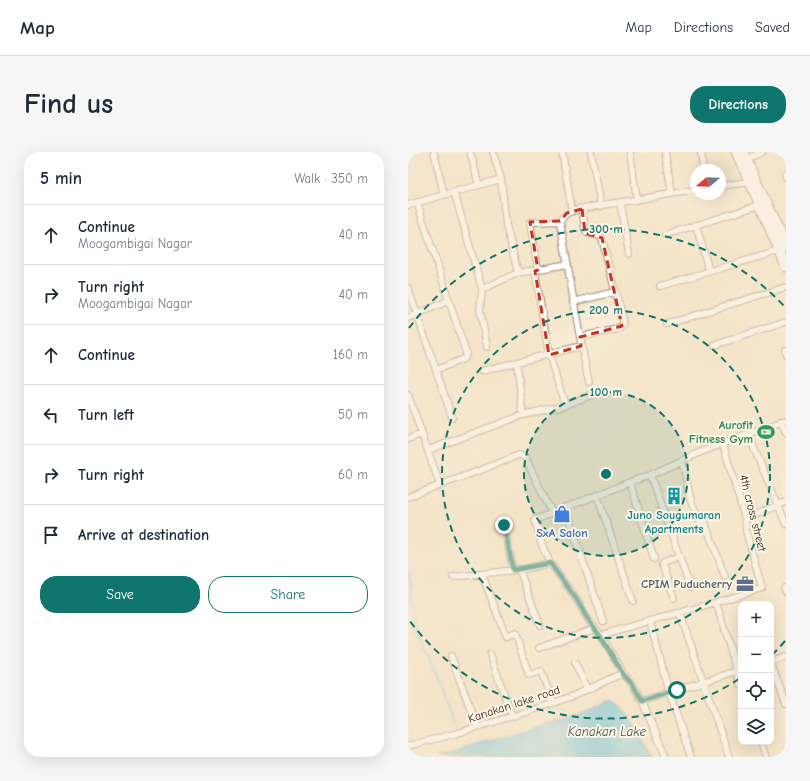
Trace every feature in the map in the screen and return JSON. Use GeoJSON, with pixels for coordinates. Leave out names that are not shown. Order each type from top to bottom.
{"type":"FeatureCollection","features":[{"type":"Feature","properties":{"kind":"highway"},"geometry":{"type":"LineString","coordinates":[[736,152],[760,205],[783,249]]}},
{"type":"Feature","properties":{"kind":"highway"},"geometry":{"type":"LineString","coordinates":[[745,156],[783,249],[786,266]]}},
{"type":"Feature","properties":{"kind":"street"},"geometry":{"type":"LineString","coordinates":[[434,152],[444,195]]}},
{"type":"Feature","properties":{"kind":"street"},"geometry":{"type":"LineString","coordinates":[[470,152],[479,185]]}},
{"type":"Feature","properties":{"kind":"street"},"geometry":{"type":"LineString","coordinates":[[493,152],[501,179],[506,225],[518,273]]}},
{"type":"Feature","properties":{"kind":"street"},"geometry":{"type":"LineString","coordinates":[[562,152],[572,212]]}},
{"type":"Feature","properties":{"kind":"street"},"geometry":{"type":"LineString","coordinates":[[591,152],[601,206]]}},
{"type":"Feature","properties":{"kind":"street"},"geometry":{"type":"LineString","coordinates":[[630,152],[637,200]]}},
{"type":"Feature","properties":{"kind":"street"},"geometry":{"type":"LineString","coordinates":[[665,152],[672,194]]}},
{"type":"Feature","properties":{"kind":"street"},"geometry":{"type":"LineString","coordinates":[[701,152],[703,164]]}},
{"type":"Feature","properties":{"kind":"street"},"geometry":{"type":"LineString","coordinates":[[745,156],[762,152]]}},
{"type":"Feature","properties":{"kind":"street"},"geometry":{"type":"LineString","coordinates":[[408,205],[501,179]]}},
{"type":"Feature","properties":{"kind":"street"},"geometry":{"type":"LineString","coordinates":[[726,185],[750,182]]}},
{"type":"Feature","properties":{"kind":"street"},"geometry":{"type":"LineString","coordinates":[[589,382],[573,302],[560,221],[562,216],[582,209],[690,191]]}},
{"type":"Feature","properties":{"kind":"street"},"geometry":{"type":"LineString","coordinates":[[454,192],[482,289],[480,310],[487,347]]}},
{"type":"Feature","properties":{"kind":"street"},"geometry":{"type":"LineString","coordinates":[[417,202],[466,354],[466,357],[436,370]]}},
{"type":"Feature","properties":{"kind":"street"},"geometry":{"type":"LineString","coordinates":[[620,203],[629,254]]}},
{"type":"Feature","properties":{"kind":"street"},"geometry":{"type":"LineString","coordinates":[[665,235],[760,205]]}},
{"type":"Feature","properties":{"kind":"street"},"geometry":{"type":"LineString","coordinates":[[580,337],[618,329],[622,326],[623,320],[602,238],[587,232],[584,229],[582,209]]}},
{"type":"Feature","properties":{"kind":"street"},"geometry":{"type":"LineString","coordinates":[[560,221],[530,222],[549,355],[565,405]]}},
{"type":"Feature","properties":{"kind":"street"},"geometry":{"type":"LineString","coordinates":[[696,225],[709,271]]}},
{"type":"Feature","properties":{"kind":"street"},"geometry":{"type":"LineString","coordinates":[[660,286],[783,249]]}},
{"type":"Feature","properties":{"kind":"street"},"geometry":{"type":"LineString","coordinates":[[482,289],[518,273],[568,264]]}},
{"type":"Feature","properties":{"kind":"street"},"geometry":{"type":"LineString","coordinates":[[667,324],[786,287]]}},
{"type":"Feature","properties":{"kind":"street"},"geometry":{"type":"LineString","coordinates":[[408,288],[452,417]]}},
{"type":"Feature","properties":{"kind":"street"},"geometry":{"type":"LineString","coordinates":[[573,302],[615,292]]}},
{"type":"Feature","properties":{"kind":"street"},"geometry":{"type":"LineString","coordinates":[[408,318],[448,301]]}},
{"type":"Feature","properties":{"kind":"street"},"geometry":{"type":"LineString","coordinates":[[715,345],[786,322]]}},
{"type":"Feature","properties":{"kind":"street"},"geometry":{"type":"LineString","coordinates":[[482,371],[581,346]]}},
{"type":"Feature","properties":{"kind":"street"},"geometry":{"type":"LineString","coordinates":[[517,363],[523,415]]}},
{"type":"Feature","properties":{"kind":"street"},"geometry":{"type":"LineString","coordinates":[[428,450],[523,415],[565,405],[596,393]]}},
{"type":"Feature","properties":{"kind":"street"},"geometry":{"type":"LineString","coordinates":[[408,395],[440,485]]}},
{"type":"Feature","properties":{"kind":"street"},"geometry":{"type":"LineString","coordinates":[[666,757],[642,701],[633,685],[623,674],[577,600],[550,563],[542,545],[535,520],[784,420],[786,432]]}},
{"type":"Feature","properties":{"kind":"street"},"geometry":{"type":"LineString","coordinates":[[408,439],[422,434]]}},
{"type":"Feature","properties":{"kind":"street"},"geometry":{"type":"LineString","coordinates":[[748,434],[786,524]]}},
{"type":"Feature","properties":{"kind":"street","name":"4th cross street"},"geometry":{"type":"LineString","coordinates":[[716,602],[762,588],[746,531],[745,519],[723,444]]}},
{"type":"Feature","properties":{"kind":"street"},"geometry":{"type":"LineString","coordinates":[[408,497],[515,456],[522,455],[525,457],[552,513]]}},
{"type":"Feature","properties":{"kind":"street"},"geometry":{"type":"LineString","coordinates":[[682,460],[691,501],[701,524],[704,522],[725,577]]}},
{"type":"Feature","properties":{"kind":"street"},"geometry":{"type":"LineString","coordinates":[[650,475],[678,557],[690,587]]}},
{"type":"Feature","properties":{"kind":"street"},"geometry":{"type":"LineString","coordinates":[[630,482],[654,559]]}},
{"type":"Feature","properties":{"kind":"street"},"geometry":{"type":"LineString","coordinates":[[597,495],[633,601]]}},
{"type":"Feature","properties":{"kind":"street"},"geometry":{"type":"LineString","coordinates":[[745,519],[786,502]]}},
{"type":"Feature","properties":{"kind":"street"},"geometry":{"type":"LineString","coordinates":[[566,507],[603,620]]}},
{"type":"Feature","properties":{"kind":"street"},"geometry":{"type":"LineString","coordinates":[[504,525],[516,570],[540,625]]}},
{"type":"Feature","properties":{"kind":"street"},"geometry":{"type":"LineString","coordinates":[[674,598],[662,565],[663,563],[678,557]]}},
{"type":"Feature","properties":{"kind":"street"},"geometry":{"type":"LineString","coordinates":[[454,577],[516,570],[550,563]]}},
{"type":"Feature","properties":{"kind":"street"},"geometry":{"type":"LineString","coordinates":[[482,574],[506,637],[515,633],[529,675],[541,670],[553,703]]}},
{"type":"Feature","properties":{"kind":"street"},"geometry":{"type":"LineString","coordinates":[[600,635],[716,602],[738,669]]}},
{"type":"Feature","properties":{"kind":"street"},"geometry":{"type":"LineString","coordinates":[[680,613],[729,757]]}},
{"type":"Feature","properties":{"kind":"street"},"geometry":{"type":"LineString","coordinates":[[650,621],[669,692],[691,757]]}},
{"type":"Feature","properties":{"kind":"street"},"geometry":{"type":"LineString","coordinates":[[539,648],[595,628]]}},
{"type":"Feature","properties":{"kind":"street"},"geometry":{"type":"LineString","coordinates":[[490,654],[512,716]]}},
{"type":"Feature","properties":{"kind":"street"},"geometry":{"type":"LineString","coordinates":[[451,656],[477,727]]}},
{"type":"Feature","properties":{"kind":"street"},"geometry":{"type":"LineString","coordinates":[[774,662],[786,657]]}},
{"type":"Feature","properties":{"kind":"street"},"geometry":{"type":"LineString","coordinates":[[575,663],[587,689]]}},
{"type":"Feature","properties":{"kind":"street"},"geometry":{"type":"LineString","coordinates":[[774,671],[786,704]]}},
{"type":"Feature","properties":{"kind":"street"},"geometry":{"type":"LineString","coordinates":[[642,701],[704,681],[738,672]]}},
{"type":"Feature","properties":{"kind":"street","name":"Kanakan lake road"},"geometry":{"type":"LineString","coordinates":[[408,746],[477,727],[553,703],[623,674]]}},
{"type":"Feature","properties":{"kind":"street"},"geometry":{"type":"LineString","coordinates":[[762,745],[766,757]]}},
{"type":"Feature","properties":{"kind":"highlighted area"},"geometry":{"type":"Polygon","coordinates":[[[582,209],[585,233],[602,238],[622,326],[580,337],[581,346],[549,355],[535,271],[538,270],[530,222],[560,221],[567,213],[582,209]]]}},
{"type":"Feature","properties":{"kind":"water","name":"Kanakan Lake"},"geometry":{"type":"Polygon","coordinates":[[[611,701],[621,706],[625,711],[638,729],[641,738],[652,757],[436,757],[462,751],[544,724],[562,721],[611,701]]]}},
{"type":"Feature","properties":{"kind":"waterway"},"geometry":{"type":"LineString","coordinates":[[408,569],[412,590],[413,622],[436,676],[456,731]]}},
{"type":"Feature","properties":{"kind":"place","name":"Aurofit Fitness Gym"},"geometry":{"type":"Point","coordinates":[766,432]}},
{"type":"Feature","properties":{"kind":"place","name":"Juno Sougumaran Apartments"},"geometry":{"type":"Point","coordinates":[674,496]}},
{"type":"Feature","properties":{"kind":"place","name":"SxA Salon"},"geometry":{"type":"Point","coordinates":[562,514]}},
{"type":"Feature","properties":{"kind":"place","name":"CPIM Puducherry"},"geometry":{"type":"Point","coordinates":[745,584]}},
{"type":"Feature","properties":{"kind":"route"},"geometry":{"type":"LineString","coordinates":[[504,525],[513,570],[550,563],[577,600],[623,674],[633,685],[642,701],[677,690]]}}]}
